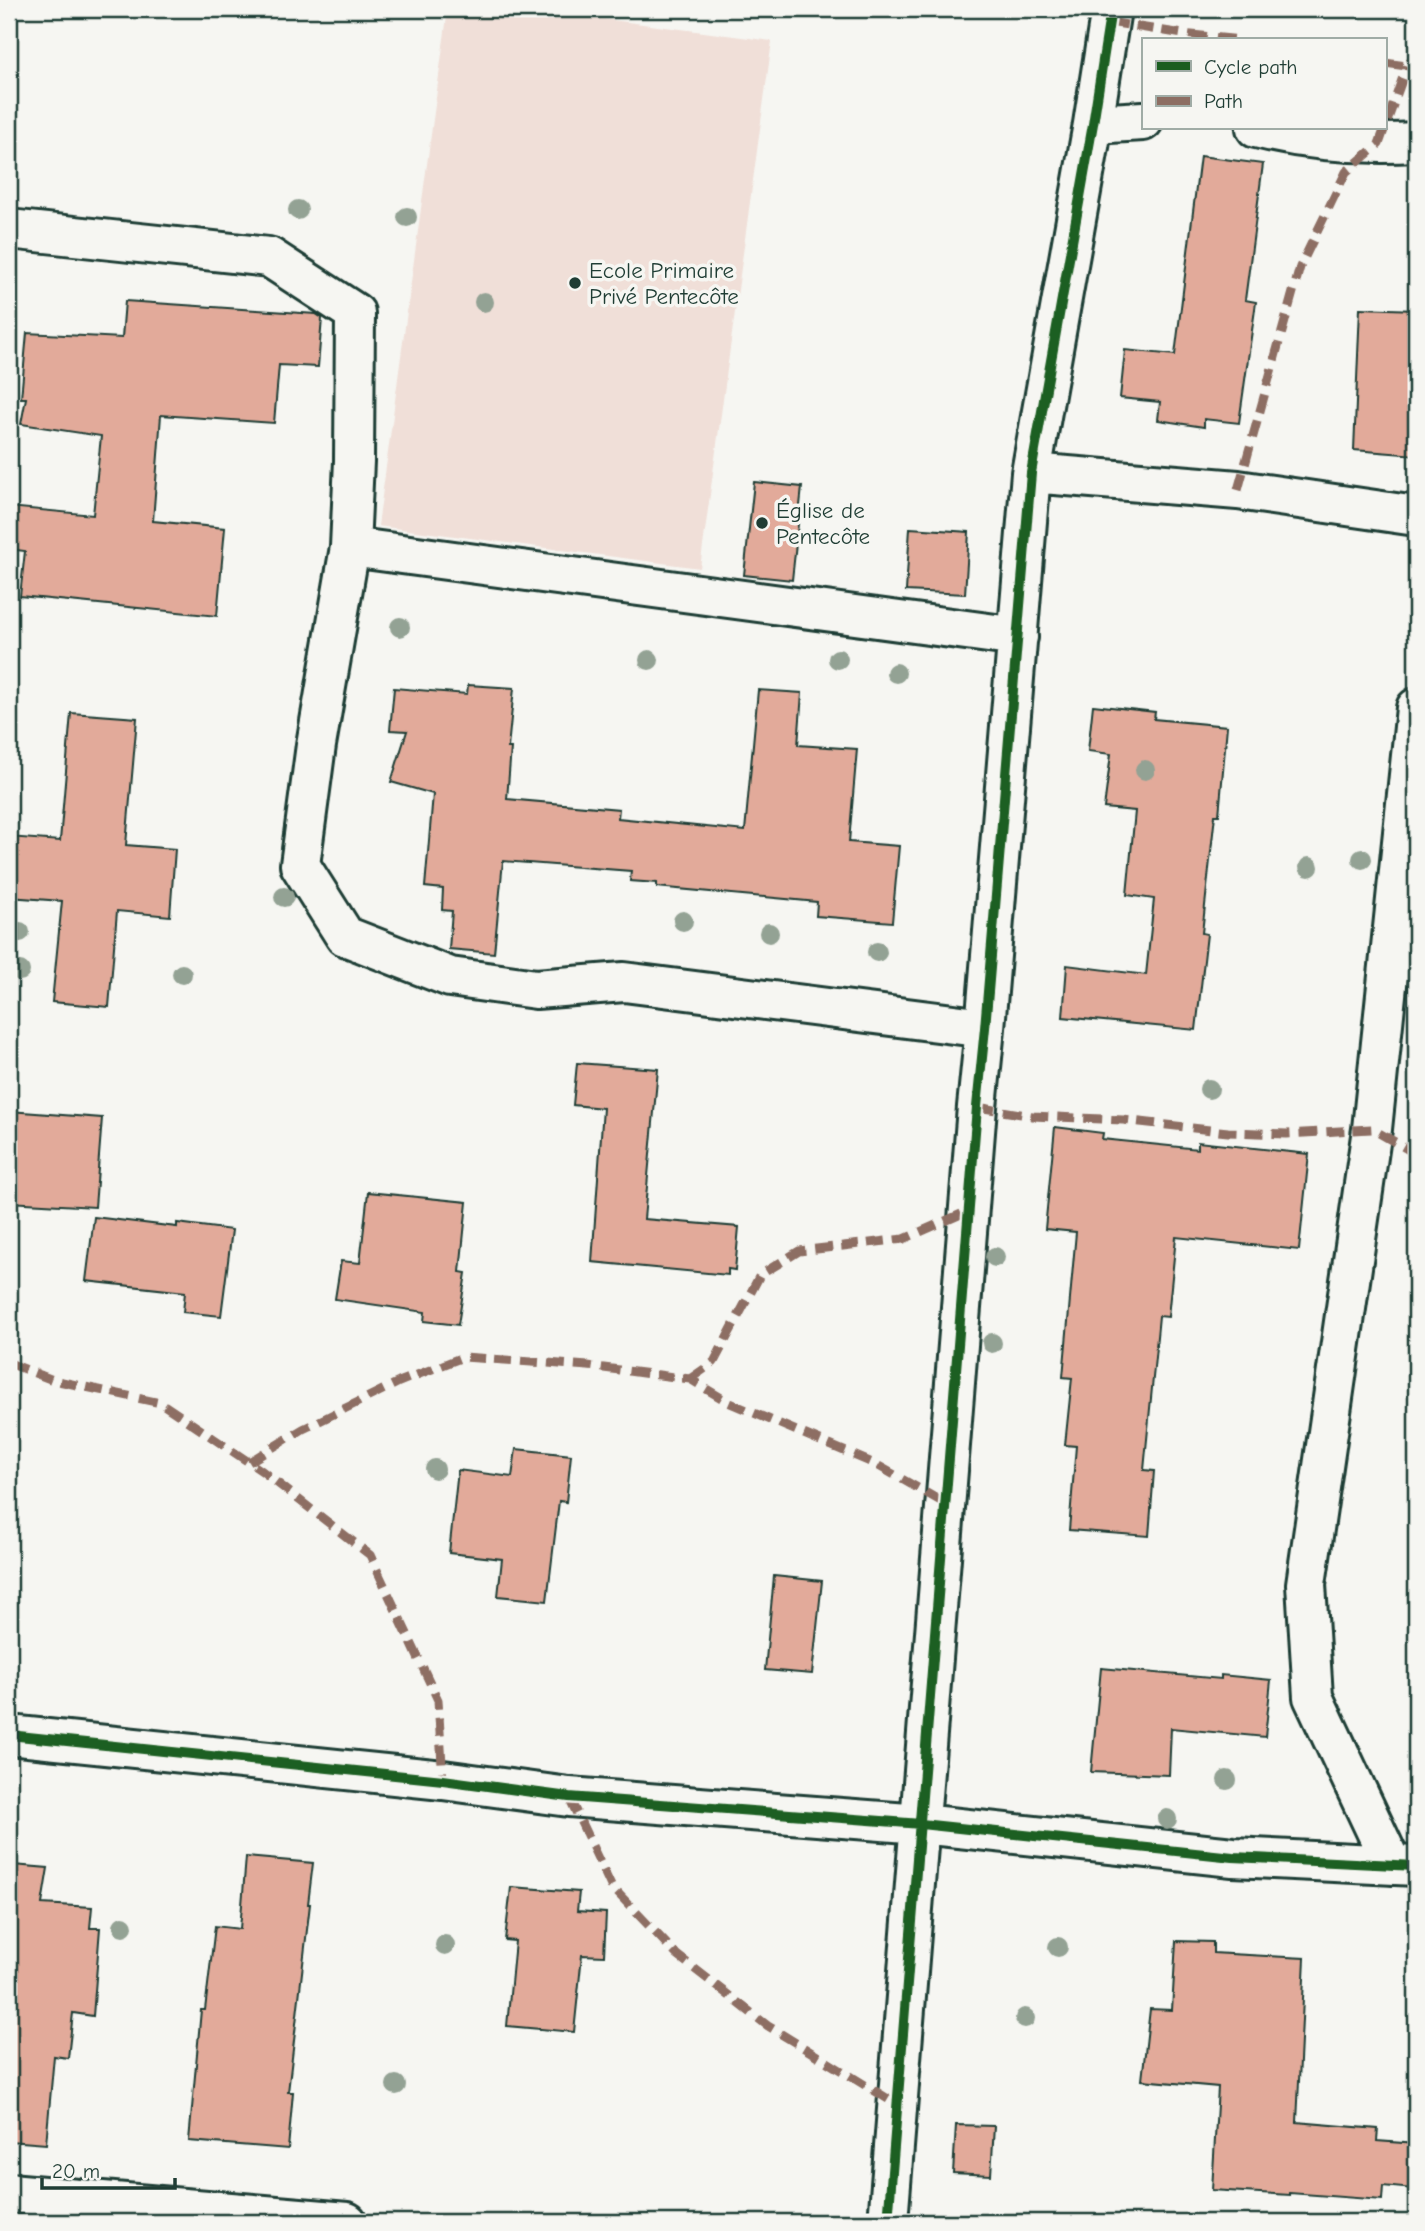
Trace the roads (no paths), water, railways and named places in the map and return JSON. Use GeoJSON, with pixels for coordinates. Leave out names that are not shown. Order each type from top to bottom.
{"type":"FeatureCollection","features":[{"type":"Feature","properties":{"kind":"street"},"geometry":{"type":"LineString","coordinates":[[888,2222],[977,1107],[1031,473],[1111,9]]}},
{"type":"Feature","properties":{"kind":"street"},"geometry":{"type":"LineString","coordinates":[[1093,124],[1142,121]]}},
{"type":"Feature","properties":{"kind":"street"},"geometry":{"type":"LineString","coordinates":[[1264,130],[1285,135],[1379,144],[1416,142]]}},
{"type":"Feature","properties":{"kind":"street"},"geometry":{"type":"LineString","coordinates":[[9,229],[269,257],[355,313],[354,461],[350,547],[316,745],[300,865],[345,936],[450,976],[487,982],[536,989],[624,982],[985,1028]]}},
{"type":"Feature","properties":{"kind":"street"},"geometry":{"type":"LineString","coordinates":[[1031,473],[1238,490],[1416,516]]}},
{"type":"Feature","properties":{"kind":"street"},"geometry":{"type":"LineString","coordinates":[[350,547],[1018,638]]}},
{"type":"Feature","properties":{"kind":"street"},"geometry":{"type":"LineString","coordinates":[[1404,1865],[1313,1697],[1306,1584],[1372,1129],[1416,708]]}},
{"type":"Feature","properties":{"kind":"street"},"geometry":{"type":"LineString","coordinates":[[9,1735],[443,1780],[569,1797],[921,1824],[1233,1857],[1404,1865]]}},
{"type":"Feature","properties":{"kind":"street"},"geometry":{"type":"LineString","coordinates":[[9,2193],[347,2222]]}},
{"type":"Feature","properties":{"kind":"place","name":"Ecole Primaire Privé Pentecôte"},"geometry":{"type":"Point","coordinates":[575,283]}},
{"type":"Feature","properties":{"kind":"place","name":"Église de Pentecôte"},"geometry":{"type":"Point","coordinates":[762,523]}}]}
